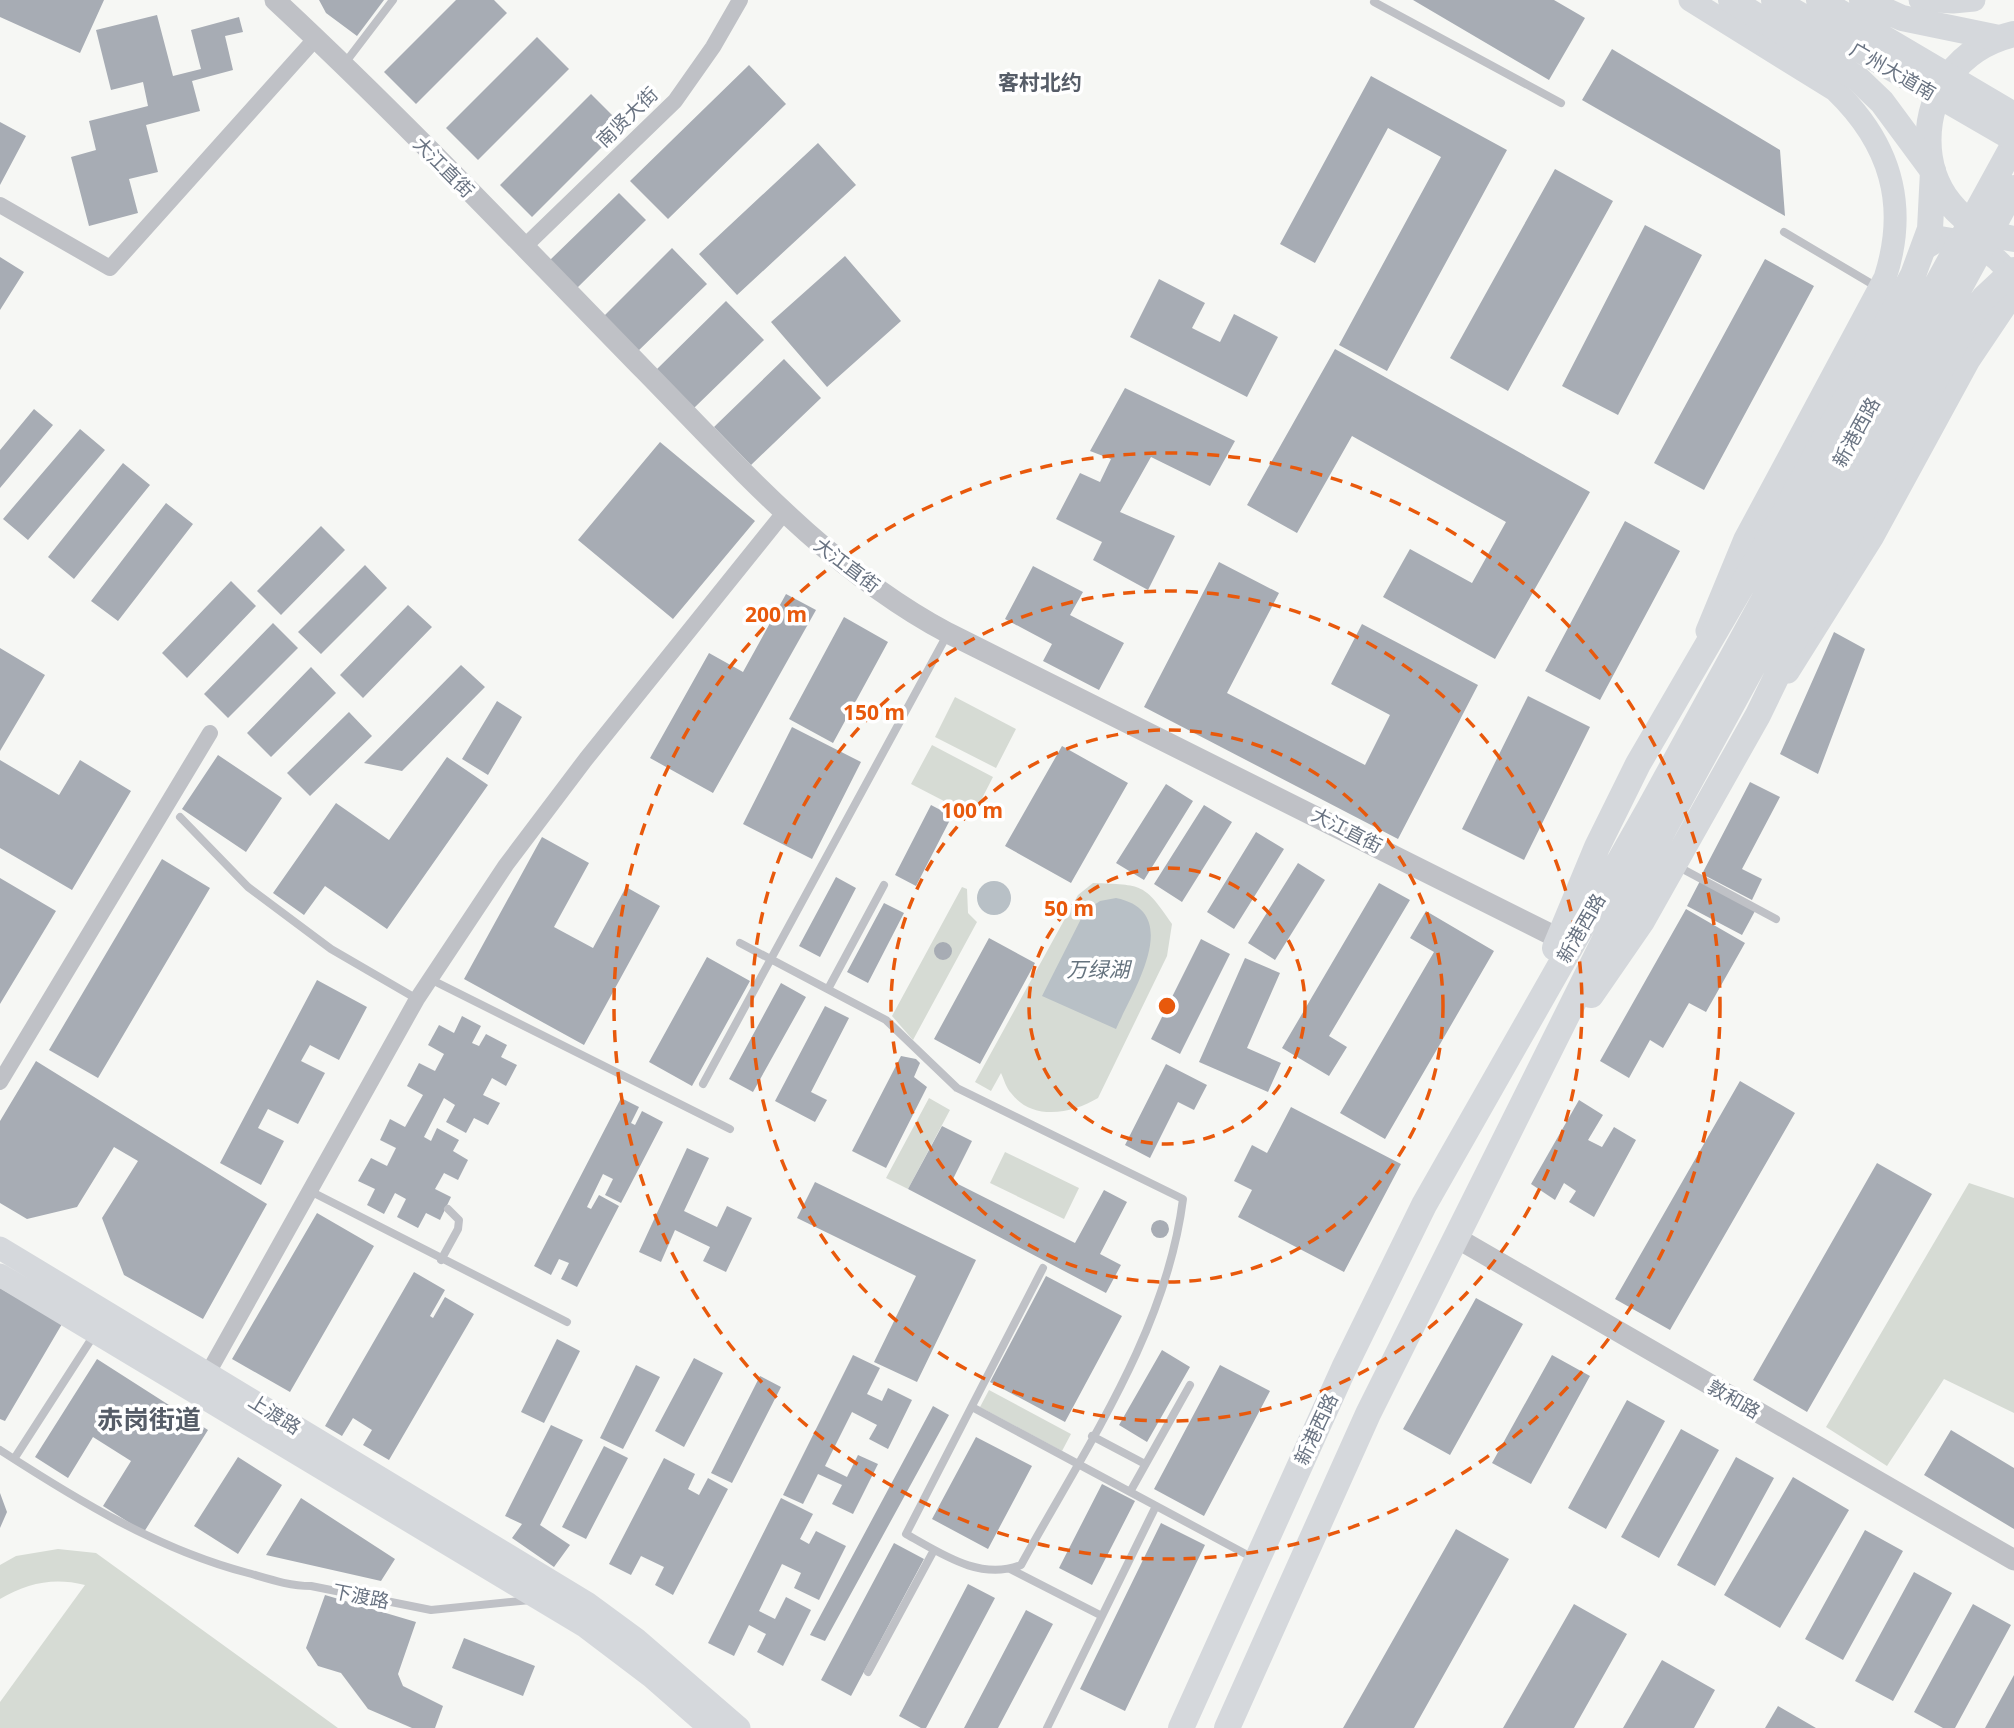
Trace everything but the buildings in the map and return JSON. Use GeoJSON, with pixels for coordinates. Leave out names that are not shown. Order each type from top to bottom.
{"type":"FeatureCollection","features":[{"type":"Feature","properties":{"kind":"main road"},"geometry":{"type":"LineString","coordinates":[[1690,0],[1825,83],[1853,107],[1878,141],[1887,165],[1894,196],[1897,239],[1880,289],[1745,539],[1722,589],[1695,663]]}},
{"type":"Feature","properties":{"kind":"main road"},"geometry":{"type":"LineString","coordinates":[[1731,0],[1858,79],[1882,102],[1933,171],[1949,201],[1961,214],[1990,232],[2014,239]]}},
{"type":"Feature","properties":{"kind":"main road","name":"广州大道南"},"geometry":{"type":"LineString","coordinates":[[1773,0],[2014,139]]}},
{"type":"Feature","properties":{"kind":"main road","name":"广州大道南"},"geometry":{"type":"LineString","coordinates":[[1819,0],[2014,115]]}},
{"type":"Feature","properties":{"kind":"main road"},"geometry":{"type":"LineString","coordinates":[[1862,0],[1902,18],[1953,2],[1974,0]]}},
{"type":"Feature","properties":{"kind":"main road"},"geometry":{"type":"LineString","coordinates":[[1882,102],[1901,103],[1909,100],[1937,49],[1938,36],[1922,12]]}},
{"type":"Feature","properties":{"kind":"main road"},"geometry":{"type":"LineString","coordinates":[[1922,12],[2009,33]]}},
{"type":"Feature","properties":{"kind":"main road"},"geometry":{"type":"LineString","coordinates":[[1528,1018],[1558,938],[1632,776],[1695,663],[1760,556],[1868,362],[1924,249],[1932,212],[1933,171],[1928,147],[1928,124],[1934,101],[1944,80],[1959,62],[1978,48],[2009,33]]}},
{"type":"Feature","properties":{"kind":"main road","name":"新港西路"},"geometry":{"type":"LineString","coordinates":[[1227,1728],[1348,1458],[1455,1237],[1763,625],[2014,144]]}},
{"type":"Feature","properties":{"kind":"main road","name":"新港西路"},"geometry":{"type":"LineString","coordinates":[[1181,1728],[1406,1239],[1528,1018],[1763,625],[2014,188]]}},
{"type":"Feature","properties":{"kind":"main road"},"geometry":{"type":"LineString","coordinates":[[1924,249],[1942,238],[1956,240],[1990,253],[2012,284]]}},
{"type":"Feature","properties":{"kind":"main road"},"geometry":{"type":"LineString","coordinates":[[1897,239],[2012,284]]}},
{"type":"Feature","properties":{"kind":"main road"},"geometry":{"type":"LineString","coordinates":[[1556,1040],[1616,960],[1674,865],[1758,715],[1810,608],[1969,318],[2012,284]]}},
{"type":"Feature","properties":{"kind":"main road"},"geometry":{"type":"LineString","coordinates":[[1758,715],[1842,590],[2012,284]]}},
{"type":"Feature","properties":{"kind":"main road","name":"上渡路"},"geometry":{"type":"LineString","coordinates":[[0,1248],[208,1373],[544,1590]]}},
{"type":"Feature","properties":{"kind":"main road","name":"上渡路"},"geometry":{"type":"LineString","coordinates":[[0,1275],[544,1590]]}},
{"type":"Feature","properties":{"kind":"main road"},"geometry":{"type":"LineString","coordinates":[[544,1590],[710,1728]]}},
{"type":"Feature","properties":{"kind":"main road"},"geometry":{"type":"LineString","coordinates":[[544,1590],[617,1624],[740,1728]]}},
{"type":"Feature","properties":{"kind":"street","name":"大江直街"},"geometry":{"type":"LineString","coordinates":[[275,0],[524,247],[783,514],[873,585],[948,633],[1558,938]]}},
{"type":"Feature","properties":{"kind":"street","name":"南贤大街"},"geometry":{"type":"LineString","coordinates":[[524,247],[675,101],[713,47],[740,0]]}},
{"type":"Feature","properties":{"kind":"street"},"geometry":{"type":"LineString","coordinates":[[0,205],[110,268],[316,38]]}},
{"type":"Feature","properties":{"kind":"street"},"geometry":{"type":"LineString","coordinates":[[208,1373],[417,999],[506,865],[586,759],[783,514]]}},
{"type":"Feature","properties":{"kind":"street"},"geometry":{"type":"LineString","coordinates":[[0,1082],[210,733]]}},
{"type":"Feature","properties":{"kind":"street","name":"敦和路"},"geometry":{"type":"LineString","coordinates":[[1455,1237],[2014,1560]]}},
{"type":"Feature","properties":{"kind":"lane"},"geometry":{"type":"LineString","coordinates":[[343,65],[393,0]]}},
{"type":"Feature","properties":{"kind":"lane"},"geometry":{"type":"LineString","coordinates":[[1374,2],[1561,103]]}},
{"type":"Feature","properties":{"kind":"lane"},"geometry":{"type":"LineString","coordinates":[[1784,232],[1880,289]]}},
{"type":"Feature","properties":{"kind":"lane"},"geometry":{"type":"LineString","coordinates":[[703,1084],[948,633]]}},
{"type":"Feature","properties":{"kind":"lane"},"geometry":{"type":"LineString","coordinates":[[180,817],[248,887],[331,949],[417,999]]}},
{"type":"Feature","properties":{"kind":"lane"},"geometry":{"type":"LineString","coordinates":[[1674,865],[1776,919]]}},
{"type":"Feature","properties":{"kind":"lane"},"geometry":{"type":"LineString","coordinates":[[828,989],[884,885]]}},
{"type":"Feature","properties":{"kind":"lane"},"geometry":{"type":"LineString","coordinates":[[740,943],[886,1020],[957,1088],[1183,1199],[1178,1237],[1159,1303],[1131,1364],[1021,1565],[1002,1572],[976,1569],[906,1534],[1043,1268]]}},
{"type":"Feature","properties":{"kind":"lane"},"geometry":{"type":"LineString","coordinates":[[430,979],[730,1129]]}},
{"type":"Feature","properties":{"kind":"lane"},"geometry":{"type":"LineString","coordinates":[[310,1191],[567,1322]]}},
{"type":"Feature","properties":{"kind":"lane"},"geometry":{"type":"LineString","coordinates":[[442,1260],[458,1229],[459,1220],[448,1209]]}},
{"type":"Feature","properties":{"kind":"lane"},"geometry":{"type":"LineString","coordinates":[[14,1459],[96,1332]]}},
{"type":"Feature","properties":{"kind":"lane"},"geometry":{"type":"LineString","coordinates":[[1130,1492],[1190,1385]]}},
{"type":"Feature","properties":{"kind":"lane"},"geometry":{"type":"LineString","coordinates":[[972,1407],[1257,1560]]}},
{"type":"Feature","properties":{"kind":"lane"},"geometry":{"type":"LineString","coordinates":[[1092,1436],[1145,1464]]}},
{"type":"Feature","properties":{"kind":"lane","name":"下渡路"},"geometry":{"type":"LineString","coordinates":[[0,1450],[75,1499],[152,1539],[219,1565],[284,1583],[431,1610],[544,1590]]}},
{"type":"Feature","properties":{"kind":"lane"},"geometry":{"type":"LineString","coordinates":[[1047,1728],[1156,1506]]}},
{"type":"Feature","properties":{"kind":"lane"},"geometry":{"type":"LineString","coordinates":[[868,1672],[934,1550]]}},
{"type":"Feature","properties":{"kind":"lane"},"geometry":{"type":"LineString","coordinates":[[1010,1569],[1102,1616]]}},
{"type":"Feature","properties":{"kind":"shaded area"},"geometry":{"type":"Polygon","coordinates":[[[955,697],[1016,729],[996,768],[935,737],[955,697]]]}},
{"type":"Feature","properties":{"kind":"shaded area"},"geometry":{"type":"Polygon","coordinates":[[[932,745],[993,777],[973,816],[911,784],[932,745]]]}},
{"type":"Feature","properties":{"kind":"shaded area"},"geometry":{"type":"Polygon","coordinates":[[[1093,883],[1133,886],[1148,894],[1172,924],[1167,956],[1098,1098],[1065,1111],[1030,1108],[1009,1091],[1001,1073],[991,1091],[975,1082],[1078,895],[1093,883]]]}},
{"type":"Feature","properties":{"kind":"shaded area"},"geometry":{"type":"Polygon","coordinates":[[[962,887],[967,889],[968,913],[977,922],[913,1040],[892,1016],[962,887]]]}},
{"type":"Feature","properties":{"kind":"shaded area"},"geometry":{"type":"Polygon","coordinates":[[[929,1098],[950,1110],[908,1189],[886,1178],[929,1098]]]}},
{"type":"Feature","properties":{"kind":"shaded area"},"geometry":{"type":"Polygon","coordinates":[[[1005,1152],[1079,1188],[1064,1219],[990,1183],[1005,1152]]]}},
{"type":"Feature","properties":{"kind":"shaded area"},"geometry":{"type":"Polygon","coordinates":[[[1969,1183],[2014,1198],[2014,1413],[1944,1379],[1887,1466],[1826,1427],[1969,1183]]]}},
{"type":"Feature","properties":{"kind":"shaded area"},"geometry":{"type":"Polygon","coordinates":[[[989,1390],[1071,1434],[1062,1451],[980,1407],[989,1390]]]}},
{"type":"Feature","properties":{"kind":"shaded area"},"geometry":{"type":"Polygon","coordinates":[[[58,1549],[96,1553],[338,1728],[0,1728],[0,1702],[85,1585],[41,1583],[0,1599],[0,1565],[16,1556],[58,1549]]]}},
{"type":"Feature","properties":{"kind":"water"},"geometry":{"type":"Polygon","coordinates":[[[994,881],[1006,886],[1011,898],[1006,910],[994,915],[982,910],[977,898],[982,886],[994,881]]]}},
{"type":"Feature","properties":{"kind":"water","name":"万绿湖"},"geometry":{"type":"Polygon","coordinates":[[[1116,898],[1137,906],[1148,919],[1151,935],[1142,974],[1116,1029],[1042,996],[1085,911],[1100,901],[1116,898]]]}},
{"type":"Feature","properties":{"kind":"district","name":"客村北约"},"geometry":{"type":"Point","coordinates":[1040,83]}},
{"type":"Feature","properties":{"kind":"district","name":"赤岗街道"},"geometry":{"type":"Point","coordinates":[149,1420]}}]}
